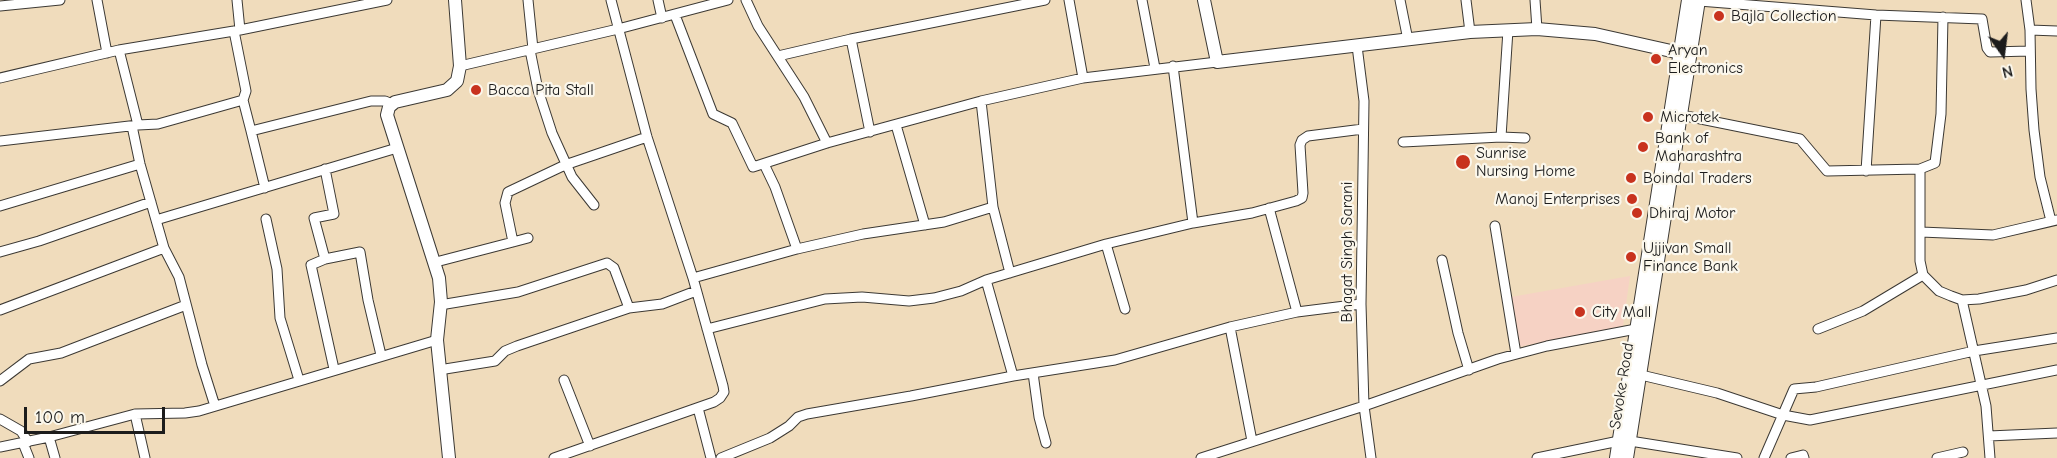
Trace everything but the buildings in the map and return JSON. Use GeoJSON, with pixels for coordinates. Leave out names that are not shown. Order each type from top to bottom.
{"type":"FeatureCollection","features":[{"type":"Feature","properties":{"kind":"street"},"geometry":{"type":"LineString","coordinates":[[0,6],[60,0]]}},
{"type":"Feature","properties":{"kind":"street"},"geometry":{"type":"LineString","coordinates":[[97,0],[107,53]]}},
{"type":"Feature","properties":{"kind":"street"},"geometry":{"type":"LineString","coordinates":[[237,0],[237,31],[246,91],[243,100],[266,188]]}},
{"type":"Feature","properties":{"kind":"street"},"geometry":{"type":"LineString","coordinates":[[0,78],[119,50],[237,31],[387,0]]}},
{"type":"Feature","properties":{"kind":"street"},"geometry":{"type":"LineString","coordinates":[[449,458],[436,339],[440,284],[436,262],[387,115],[392,104],[399,100],[451,88],[457,81],[460,66],[455,0]]}},
{"type":"Feature","properties":{"kind":"street"},"geometry":{"type":"LineString","coordinates":[[528,0],[531,50],[544,112],[565,165],[578,187],[594,205]]}},
{"type":"Feature","properties":{"kind":"street"},"geometry":{"type":"LineString","coordinates":[[555,458],[698,408],[717,400],[724,392],[693,278],[647,137],[611,0]]}},
{"type":"Feature","properties":{"kind":"street"},"geometry":{"type":"LineString","coordinates":[[658,0],[662,18]]}},
{"type":"Feature","properties":{"kind":"street"},"geometry":{"type":"LineString","coordinates":[[460,66],[675,15],[728,0]]}},
{"type":"Feature","properties":{"kind":"street"},"geometry":{"type":"LineString","coordinates":[[746,0],[758,26],[804,97],[827,143]]}},
{"type":"Feature","properties":{"kind":"street"},"geometry":{"type":"LineString","coordinates":[[778,56],[1045,0]]}},
{"type":"Feature","properties":{"kind":"street"},"geometry":{"type":"LineString","coordinates":[[1070,0],[1083,78]]}},
{"type":"Feature","properties":{"kind":"street"},"geometry":{"type":"LineString","coordinates":[[1142,0],[1155,68]]}},
{"type":"Feature","properties":{"kind":"street"},"geometry":{"type":"LineString","coordinates":[[1204,0],[1217,62]]}},
{"type":"Feature","properties":{"kind":"street"},"geometry":{"type":"LineString","coordinates":[[1400,0],[1408,40]]}},
{"type":"Feature","properties":{"kind":"street"},"geometry":{"type":"LineString","coordinates":[[1466,0],[1470,32]]}},
{"type":"Feature","properties":{"kind":"street"},"geometry":{"type":"LineString","coordinates":[[1535,0],[1537,29]]}},
{"type":"Feature","properties":{"kind":"street"},"geometry":{"type":"LineString","coordinates":[[1696,0],[1876,15],[1982,19],[1987,48],[1992,53],[2030,51]]}},
{"type":"Feature","properties":{"kind":"street","name":"Sevoke Road"},"geometry":{"type":"LineString","coordinates":[[1627,458],[1624,441],[1685,54],[1696,0]]}},
{"type":"Feature","properties":{"kind":"street"},"geometry":{"type":"LineString","coordinates":[[1921,232],[1992,235],[2054,221],[2040,177],[2034,130],[2030,30],[2026,0]]}},
{"type":"Feature","properties":{"kind":"street"},"geometry":{"type":"LineString","coordinates":[[675,15],[713,114],[732,123],[753,167],[827,143],[981,101],[1083,78],[1155,68],[1470,32],[1537,29],[1595,34],[1685,54]]}},
{"type":"Feature","properties":{"kind":"street"},"geometry":{"type":"LineString","coordinates":[[1866,171],[1876,15]]}},
{"type":"Feature","properties":{"kind":"street"},"geometry":{"type":"LineString","coordinates":[[1681,115],[1800,139],[1827,171],[1920,169],[1935,164],[1941,114],[1942,17]]}},
{"type":"Feature","properties":{"kind":"street"},"geometry":{"type":"LineString","coordinates":[[1501,137],[1508,30]]}},
{"type":"Feature","properties":{"kind":"street"},"geometry":{"type":"LineString","coordinates":[[2030,30],[2057,31]]}},
{"type":"Feature","properties":{"kind":"street"},"geometry":{"type":"LineString","coordinates":[[851,39],[870,132]]}},
{"type":"Feature","properties":{"kind":"street","name":"Bhagat Singh Sarani"},"geometry":{"type":"LineString","coordinates":[[1357,46],[1364,101],[1361,304],[1364,406],[1371,458]]}},
{"type":"Feature","properties":{"kind":"street"},"geometry":{"type":"LineString","coordinates":[[119,50],[135,125],[140,164],[164,248],[179,277],[215,406]]}},
{"type":"Feature","properties":{"kind":"street","name":"Sevoke Road"},"geometry":{"type":"LineString","coordinates":[[1616,458],[1624,441],[1641,375],[1642,329],[1681,115],[1685,54]]}},
{"type":"Feature","properties":{"kind":"street"},"geometry":{"type":"LineString","coordinates":[[1173,66],[1193,223]]}},
{"type":"Feature","properties":{"kind":"street"},"geometry":{"type":"LineString","coordinates":[[0,141],[171,122],[243,100]]}},
{"type":"Feature","properties":{"kind":"street"},"geometry":{"type":"LineString","coordinates":[[251,130],[371,101],[385,101],[392,104]]}},
{"type":"Feature","properties":{"kind":"street"},"geometry":{"type":"LineString","coordinates":[[981,101],[993,207],[1010,273]]}},
{"type":"Feature","properties":{"kind":"street"},"geometry":{"type":"LineString","coordinates":[[896,125],[925,225]]}},
{"type":"Feature","properties":{"kind":"street"},"geometry":{"type":"LineString","coordinates":[[707,329],[825,298],[850,296],[886,300],[920,300],[954,293],[986,280],[1106,244],[1296,201],[1303,196],[1300,145],[1305,138],[1363,129]]}},
{"type":"Feature","properties":{"kind":"street"},"geometry":{"type":"LineString","coordinates":[[513,242],[505,203],[508,192],[565,165],[647,137]]}},
{"type":"Feature","properties":{"kind":"street"},"geometry":{"type":"LineString","coordinates":[[1403,142],[1525,138]]}},
{"type":"Feature","properties":{"kind":"street"},"geometry":{"type":"LineString","coordinates":[[156,220],[397,147]]}},
{"type":"Feature","properties":{"kind":"street"},"geometry":{"type":"LineString","coordinates":[[0,206],[140,164]]}},
{"type":"Feature","properties":{"kind":"street"},"geometry":{"type":"LineString","coordinates":[[764,164],[775,187],[797,249]]}},
{"type":"Feature","properties":{"kind":"street"},"geometry":{"type":"LineString","coordinates":[[324,259],[314,218],[334,214],[326,169]]}},
{"type":"Feature","properties":{"kind":"street"},"geometry":{"type":"LineString","coordinates":[[1920,169],[1920,261],[1923,275],[1940,291],[1962,300],[1979,299],[2026,290],[2057,280]]}},
{"type":"Feature","properties":{"kind":"street"},"geometry":{"type":"LineString","coordinates":[[0,252],[39,242],[151,202]]}},
{"type":"Feature","properties":{"kind":"street"},"geometry":{"type":"LineString","coordinates":[[693,278],[797,249],[863,234],[925,225],[993,207]]}},
{"type":"Feature","properties":{"kind":"street"},"geometry":{"type":"LineString","coordinates":[[1269,208],[1297,312]]}},
{"type":"Feature","properties":{"kind":"street"},"geometry":{"type":"LineString","coordinates":[[266,219],[277,269],[280,318],[298,380]]}},
{"type":"Feature","properties":{"kind":"street"},"geometry":{"type":"LineString","coordinates":[[1495,226],[1516,354]]}},
{"type":"Feature","properties":{"kind":"street"},"geometry":{"type":"LineString","coordinates":[[436,262],[528,238]]}},
{"type":"Feature","properties":{"kind":"street"},"geometry":{"type":"LineString","coordinates":[[1106,244],[1125,309]]}},
{"type":"Feature","properties":{"kind":"street"},"geometry":{"type":"LineString","coordinates":[[0,310],[164,248]]}},
{"type":"Feature","properties":{"kind":"street"},"geometry":{"type":"LineString","coordinates":[[334,369],[311,265],[324,259],[360,252],[381,355]]}},
{"type":"Feature","properties":{"kind":"street"},"geometry":{"type":"LineString","coordinates":[[1442,260],[1458,333],[1469,370]]}},
{"type":"Feature","properties":{"kind":"street"},"geometry":{"type":"LineString","coordinates":[[440,305],[518,292],[607,263],[614,268],[629,308]]}},
{"type":"Feature","properties":{"kind":"street"},"geometry":{"type":"LineString","coordinates":[[1818,329],[1863,311],[1923,275]]}},
{"type":"Feature","properties":{"kind":"street"},"geometry":{"type":"LineString","coordinates":[[986,280],[1013,376]]}},
{"type":"Feature","properties":{"kind":"street"},"geometry":{"type":"LineString","coordinates":[[439,370],[495,361],[505,351],[517,346],[629,308],[662,304],[696,291]]}},
{"type":"Feature","properties":{"kind":"street"},"geometry":{"type":"LineString","coordinates":[[1962,300],[1982,386],[1990,458]]}},
{"type":"Feature","properties":{"kind":"street"},"geometry":{"type":"LineString","coordinates":[[721,458],[770,438],[789,426],[798,417],[807,414],[1013,376],[1128,358],[1230,327],[1297,312],[1361,304]]}},
{"type":"Feature","properties":{"kind":"street"},"geometry":{"type":"LineString","coordinates":[[0,381],[29,359],[61,353],[186,305]]}},
{"type":"Feature","properties":{"kind":"street"},"geometry":{"type":"LineString","coordinates":[[1230,327],[1252,441]]}},
{"type":"Feature","properties":{"kind":"street"},"geometry":{"type":"LineString","coordinates":[[1201,458],[1516,354],[1621,331],[1642,329]]}},
{"type":"Feature","properties":{"kind":"street"},"geometry":{"type":"LineString","coordinates":[[1764,458],[1794,389],[1816,387],[1974,351],[2057,338]]}},
{"type":"Feature","properties":{"kind":"street"},"geometry":{"type":"LineString","coordinates":[[0,447],[49,437],[135,414],[185,413],[215,406],[436,339]]}},
{"type":"Feature","properties":{"kind":"street"},"geometry":{"type":"LineString","coordinates":[[1641,375],[1717,393],[1783,415],[1802,419],[1819,419],[2057,370]]}},
{"type":"Feature","properties":{"kind":"street"},"geometry":{"type":"LineString","coordinates":[[1033,373],[1039,417],[1046,443]]}},
{"type":"Feature","properties":{"kind":"street"},"geometry":{"type":"LineString","coordinates":[[564,380],[590,446]]}},
{"type":"Feature","properties":{"kind":"street"},"geometry":{"type":"LineString","coordinates":[[698,408],[711,458]]}},
{"type":"Feature","properties":{"kind":"street"},"geometry":{"type":"LineString","coordinates":[[135,414],[145,458]]}},
{"type":"Feature","properties":{"kind":"street"},"geometry":{"type":"LineString","coordinates":[[0,419],[21,431],[29,458]]}},
{"type":"Feature","properties":{"kind":"street"},"geometry":{"type":"LineString","coordinates":[[1989,436],[2057,433]]}},
{"type":"Feature","properties":{"kind":"street"},"geometry":{"type":"LineString","coordinates":[[49,437],[55,458]]}},
{"type":"Feature","properties":{"kind":"street"},"geometry":{"type":"LineString","coordinates":[[1537,458],[1624,441],[1737,458]]}},
{"type":"Feature","properties":{"kind":"street"},"geometry":{"type":"LineString","coordinates":[[1937,458],[1963,453]]}},
{"type":"Feature","properties":{"kind":"street"},"geometry":{"type":"LineString","coordinates":[[1791,458],[1803,455],[1804,458]]}},
{"type":"Feature","properties":{"kind":"shaded area"},"geometry":{"type":"Polygon","coordinates":[[[1630,276],[1623,326],[1518,347],[1511,297],[1630,276]]]}},
{"type":"Feature","properties":{"kind":"place","name":"Bajla Collection"},"geometry":{"type":"Point","coordinates":[1719,16]}},
{"type":"Feature","properties":{"kind":"place","name":"Aryan Electronics"},"geometry":{"type":"Point","coordinates":[1656,59]}},
{"type":"Feature","properties":{"kind":"place","name":"Bacca Pita Stall"},"geometry":{"type":"Point","coordinates":[476,90]}},
{"type":"Feature","properties":{"kind":"place","name":"Microtek"},"geometry":{"type":"Point","coordinates":[1648,117]}},
{"type":"Feature","properties":{"kind":"place","name":"Bank of Maharashtra"},"geometry":{"type":"Point","coordinates":[1643,147]}},
{"type":"Feature","properties":{"kind":"place","name":"Sunrise Nursing Home"},"geometry":{"type":"Point","coordinates":[1463,162]}},
{"type":"Feature","properties":{"kind":"place","name":"Boindal Traders"},"geometry":{"type":"Point","coordinates":[1631,178]}},
{"type":"Feature","properties":{"kind":"place","name":"Manoj Enterprises"},"geometry":{"type":"Point","coordinates":[1632,199]}},
{"type":"Feature","properties":{"kind":"place","name":"Dhiraj Motor"},"geometry":{"type":"Point","coordinates":[1637,213]}},
{"type":"Feature","properties":{"kind":"place","name":"Ujjivan Small Finance Bank"},"geometry":{"type":"Point","coordinates":[1631,257]}},
{"type":"Feature","properties":{"kind":"place","name":"City Mall"},"geometry":{"type":"Point","coordinates":[1580,312]}}]}
